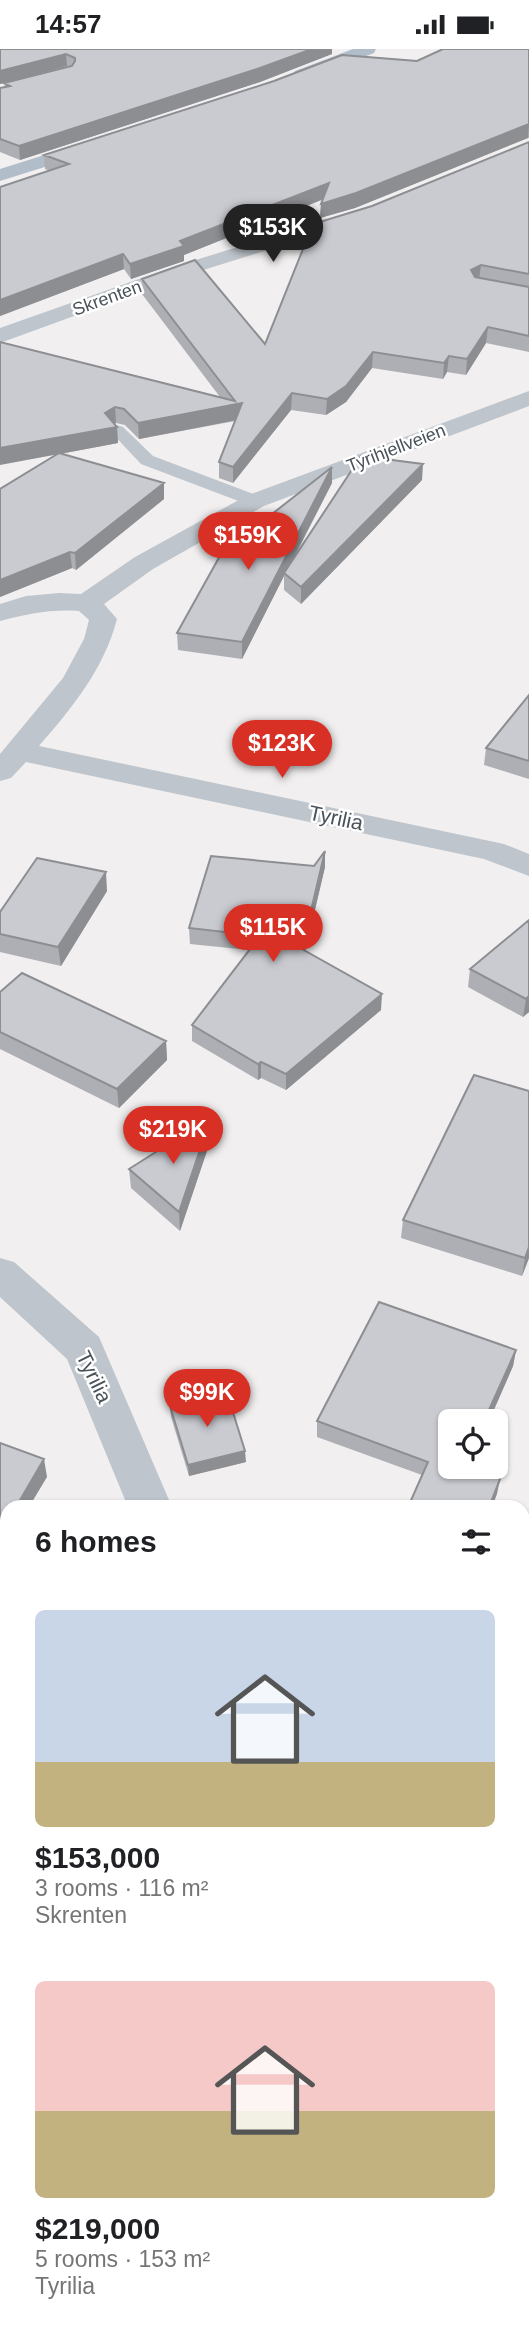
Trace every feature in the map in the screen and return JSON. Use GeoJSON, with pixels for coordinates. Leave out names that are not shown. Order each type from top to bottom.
{"type":"FeatureCollection","features":[{"type":"Feature","properties":{"kind":"main road"},"geometry":{"type":"LineString","coordinates":[[280,83],[368,49]]}},
{"type":"Feature","properties":{"kind":"main road"},"geometry":{"type":"LineString","coordinates":[[0,175],[108,140]]}},
{"type":"Feature","properties":{"kind":"street","name":"Skrenten"},"geometry":{"type":"LineString","coordinates":[[0,336],[177,272],[376,209]]}},
{"type":"Feature","properties":{"kind":"street","name":"Tyrihjellveien"},"geometry":{"type":"LineString","coordinates":[[87,603],[144,563],[255,501],[529,398]]}},
{"type":"Feature","properties":{"kind":"street"},"geometry":{"type":"LineString","coordinates":[[0,613],[26,604],[59,601],[87,603]]}},
{"type":"Feature","properties":{"kind":"street","name":"Tyrilia"},"geometry":{"type":"LineString","coordinates":[[87,603],[103,619],[101,633],[82,672],[9,762],[493,851],[529,866]]}},
{"type":"Feature","properties":{"kind":"street","name":"Tyrilia"},"geometry":{"type":"LineString","coordinates":[[0,1273],[84,1349],[147,1500]]}},
{"type":"Feature","properties":{"kind":"lane"},"geometry":{"type":"LineString","coordinates":[[117,430],[147,460],[255,501]]}},
{"type":"Feature","properties":{"kind":"building"},"geometry":{"type":"Polygon","coordinates":[[[0,49],[312,49],[19,146],[0,139],[0,88],[10,86],[4,83],[72,66],[75,58],[66,54],[0,71],[0,49]]]}},
{"type":"Feature","properties":{"kind":"building"},"geometry":{"type":"Polygon","coordinates":[[[443,49],[529,49],[529,124],[356,193],[321,204],[329,183],[180,241],[184,246],[130,264],[123,254],[0,300],[0,187],[69,164],[44,155],[274,81],[342,55],[417,61],[443,49]]]}},
{"type":"Feature","properties":{"kind":"building"},"geometry":{"type":"Polygon","coordinates":[[[529,142],[529,274],[481,265],[471,270],[475,277],[529,287],[529,336],[488,327],[467,359],[449,356],[444,363],[373,352],[346,386],[327,399],[292,393],[233,467],[219,462],[242,403],[138,423],[124,409],[115,407],[105,413],[117,427],[0,448],[0,342],[235,401],[142,279],[195,260],[265,344],[313,224],[372,206],[529,142]]]}},
{"type":"Feature","properties":{"kind":"building"},"geometry":{"type":"Polygon","coordinates":[[[59,453],[164,483],[75,553],[70,552],[0,580],[0,489],[59,453]]]}},
{"type":"Feature","properties":{"kind":"building"},"geometry":{"type":"Polygon","coordinates":[[[361,456],[423,464],[301,587],[284,573],[361,456]]]}},
{"type":"Feature","properties":{"kind":"building"},"geometry":{"type":"Polygon","coordinates":[[[332,467],[242,642],[177,633],[221,554],[332,467]]]}},
{"type":"Feature","properties":{"kind":"building"},"geometry":{"type":"Polygon","coordinates":[[[529,695],[529,761],[486,748],[529,695]]]}},
{"type":"Feature","properties":{"kind":"building"},"geometry":{"type":"Polygon","coordinates":[[[325,851],[302,949],[382,994],[286,1074],[261,1062],[258,1064],[192,1025],[260,936],[189,928],[211,856],[314,866],[325,851]]]}},
{"type":"Feature","properties":{"kind":"building"},"geometry":{"type":"Polygon","coordinates":[[[37,858],[106,872],[58,947],[0,934],[0,912],[37,858]]]}},
{"type":"Feature","properties":{"kind":"building"},"geometry":{"type":"Polygon","coordinates":[[[529,920],[529,996],[526,999],[470,969],[529,920]]]}},
{"type":"Feature","properties":{"kind":"building"},"geometry":{"type":"Polygon","coordinates":[[[22,973],[166,1041],[117,1089],[0,1032],[0,992],[22,973]]]}},
{"type":"Feature","properties":{"kind":"building"},"geometry":{"type":"Polygon","coordinates":[[[474,1075],[529,1091],[529,1247],[525,1258],[403,1220],[474,1075]]]}},
{"type":"Feature","properties":{"kind":"building"},"geometry":{"type":"Polygon","coordinates":[[[211,1117],[179,1212],[129,1169],[211,1117]]]}},
{"type":"Feature","properties":{"kind":"building"},"geometry":{"type":"Polygon","coordinates":[[[379,1302],[516,1350],[489,1409],[438,1409],[438,1479],[500,1479],[492,1500],[411,1500],[428,1462],[317,1421],[379,1302]]]}},
{"type":"Feature","properties":{"kind":"building"},"geometry":{"type":"Polygon","coordinates":[[[227,1393],[245,1451],[188,1465],[170,1406],[227,1393]]]}},
{"type":"Feature","properties":{"kind":"building"},"geometry":{"type":"Polygon","coordinates":[[[0,1443],[44,1459],[20,1500],[0,1500],[0,1443]]]}}]}
